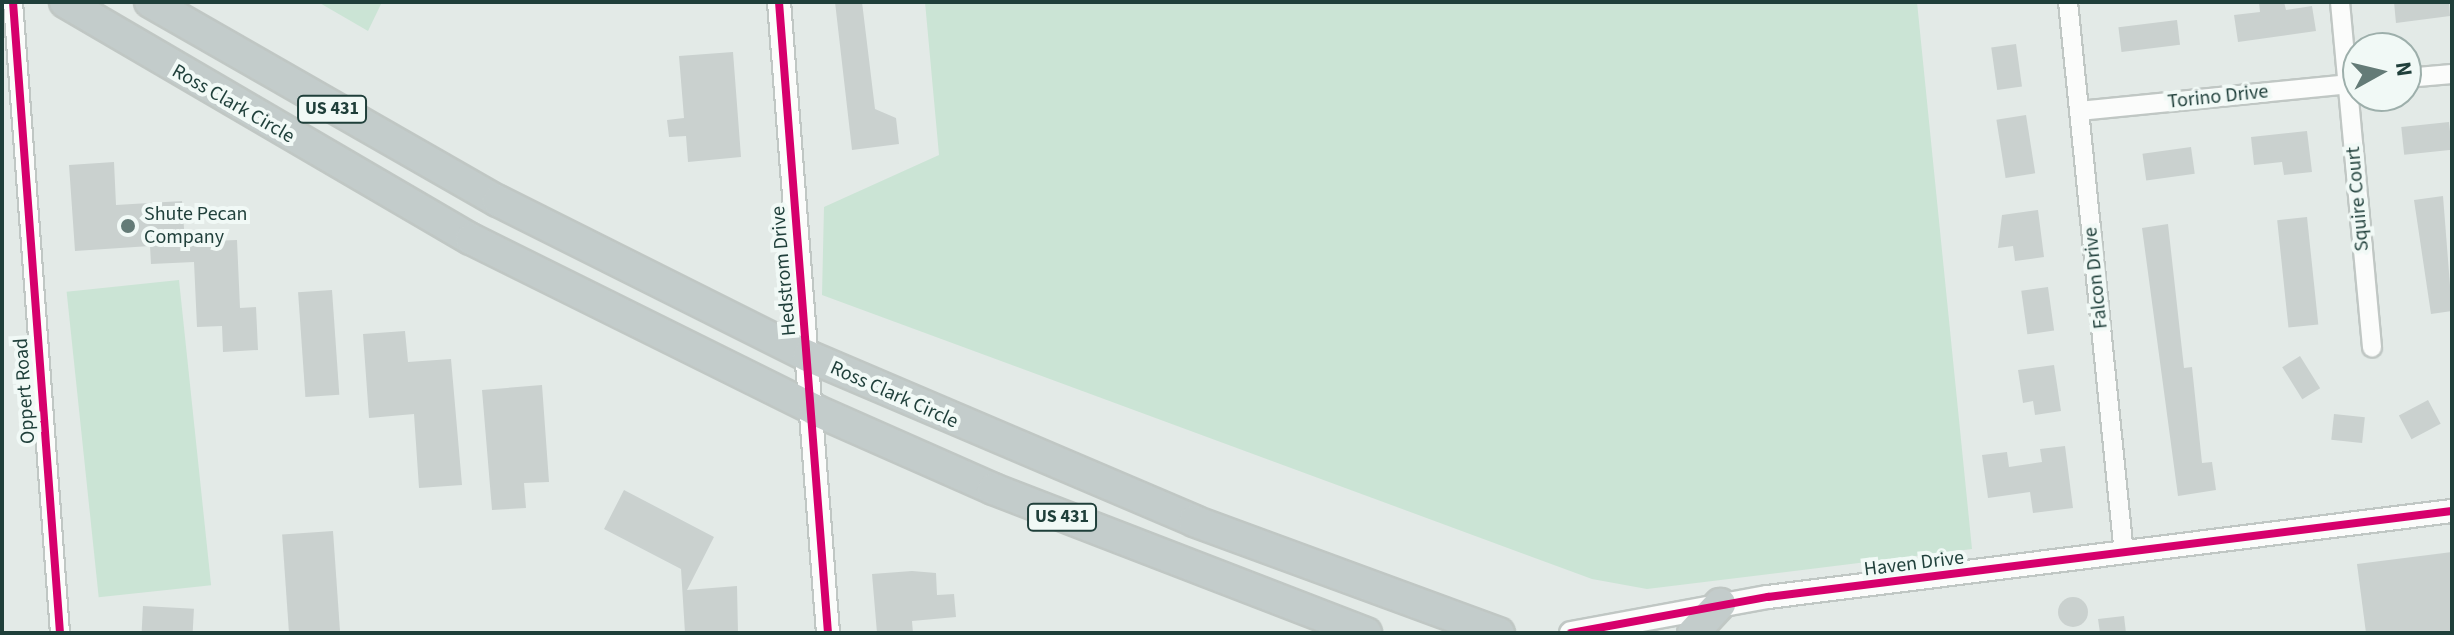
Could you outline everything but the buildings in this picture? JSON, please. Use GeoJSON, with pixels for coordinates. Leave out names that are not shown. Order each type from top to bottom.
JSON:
{"type":"FeatureCollection","features":[{"type":"Feature","properties":{"kind":"highway","name":"Ross Clark Circle"},"geometry":{"type":"LineString","coordinates":[[65,2],[471,239],[815,410],[993,489],[1366,633]]}},
{"type":"Feature","properties":{"kind":"highway","name":"Ross Clark Circle"},"geometry":{"type":"LineString","coordinates":[[150,2],[498,201],[808,356],[1194,521],[1499,633]]}},
{"type":"Feature","properties":{"kind":"highway"},"geometry":{"type":"LineString","coordinates":[[1693,633],[1720,604]]}},
{"type":"Feature","properties":{"kind":"street","name":"Oppert Road"},"geometry":{"type":"LineString","coordinates":[[13,2],[60,633]]}},
{"type":"Feature","properties":{"kind":"street","name":"Hedstrom Drive"},"geometry":{"type":"LineString","coordinates":[[779,2],[815,410],[828,633]]}},
{"type":"Feature","properties":{"kind":"street","name":"Falcon Drive"},"geometry":{"type":"LineString","coordinates":[[2068,2],[2124,554]]}},
{"type":"Feature","properties":{"kind":"street","name":"Squire Court"},"geometry":{"type":"LineString","coordinates":[[2340,2],[2345,32]]}},
{"type":"Feature","properties":{"kind":"street"},"geometry":{"type":"LineString","coordinates":[[2422,77],[2452,74]]}},
{"type":"Feature","properties":{"kind":"street","name":"Torino Drive"},"geometry":{"type":"LineString","coordinates":[[2079,111],[2342,84]]}},
{"type":"Feature","properties":{"kind":"street","name":"Squire Court"},"geometry":{"type":"LineString","coordinates":[[2355,112],[2372,348]]}},
{"type":"Feature","properties":{"kind":"street","name":"Haven Drive"},"geometry":{"type":"LineString","coordinates":[[1571,633],[1720,604],[2452,511]]}},
{"type":"Feature","properties":{"kind":"green space"},"geometry":{"type":"Polygon","coordinates":[[[318,2],[382,2],[368,31],[318,2]]]}},
{"type":"Feature","properties":{"kind":"green space"},"geometry":{"type":"Polygon","coordinates":[[[925,2],[1917,2],[1972,549],[1647,589],[1592,579],[822,295],[824,207],[939,155],[925,2]]]}},
{"type":"Feature","properties":{"kind":"green space"},"geometry":{"type":"Polygon","coordinates":[[[179,280],[211,585],[99,597],[67,292],[179,280]]]}},
{"type":"Feature","properties":{"kind":"cycle path"},"geometry":{"type":"LineString","coordinates":[[13,2],[60,633]]}},
{"type":"Feature","properties":{"kind":"cycle path"},"geometry":{"type":"LineString","coordinates":[[779,2],[828,633]]}},
{"type":"Feature","properties":{"kind":"cycle path"},"geometry":{"type":"LineString","coordinates":[[1571,633],[1768,597],[2452,511]]}},
{"type":"Feature","properties":{"kind":"place","name":"Shute Pecan Company"},"geometry":{"type":"Point","coordinates":[128,226]}}]}
